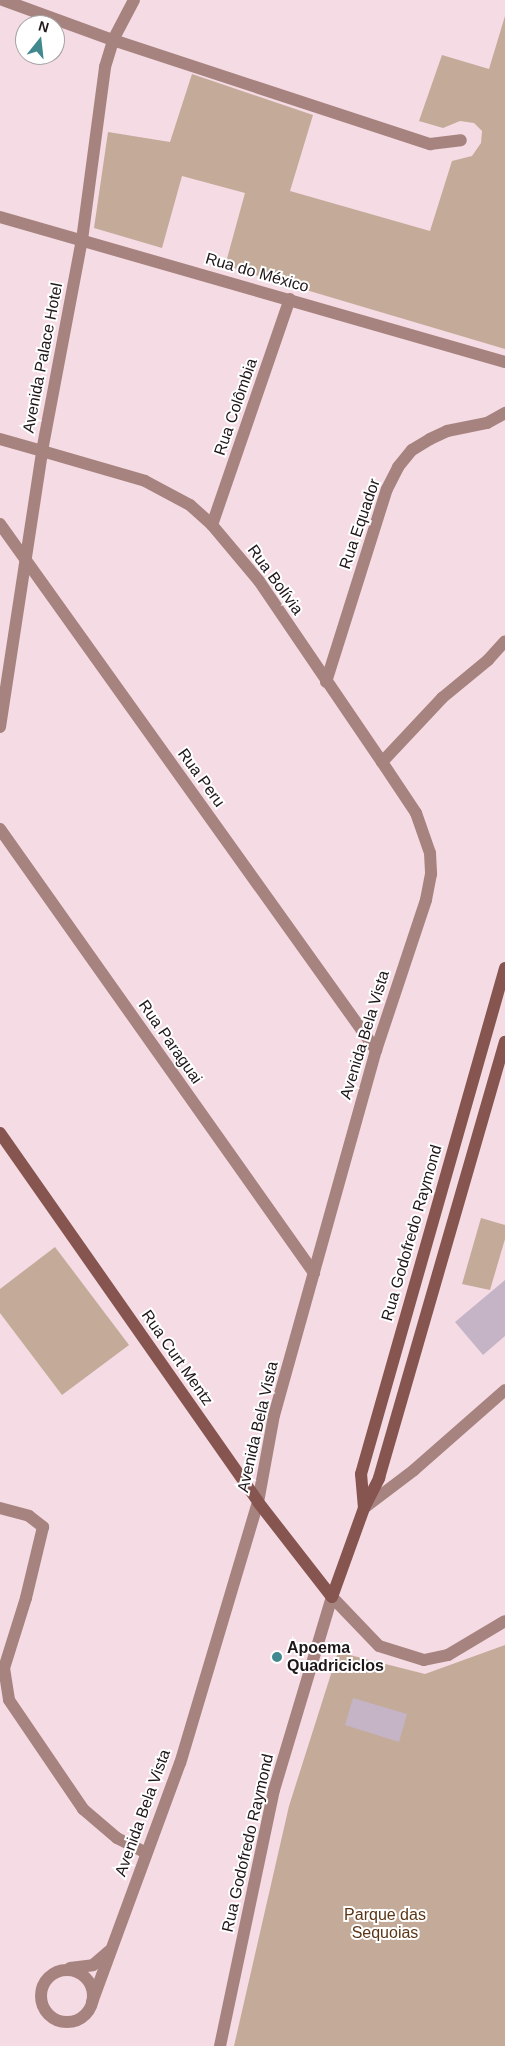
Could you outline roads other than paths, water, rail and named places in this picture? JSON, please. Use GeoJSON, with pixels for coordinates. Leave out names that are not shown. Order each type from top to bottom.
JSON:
{"type":"FeatureCollection","features":[{"type":"Feature","properties":{"kind":"main road","name":"Rua Godofredo Raymond"},"geometry":{"type":"LineString","coordinates":[[364,1508],[361,1474],[502,988],[505,968]]}},
{"type":"Feature","properties":{"kind":"main road","name":"Rua Godofredo Raymond"},"geometry":{"type":"LineString","coordinates":[[332,1597],[364,1508],[379,1478],[505,1042]]}},
{"type":"Feature","properties":{"kind":"main road","name":"Rua Curt Mentz"},"geometry":{"type":"LineString","coordinates":[[0,1133],[258,1502],[332,1597]]}},
{"type":"Feature","properties":{"kind":"street"},"geometry":{"type":"LineString","coordinates":[[3,0],[113,40],[430,144],[461,140]]}},
{"type":"Feature","properties":{"kind":"street","name":"Avenida Palace Hotel"},"geometry":{"type":"LineString","coordinates":[[0,727],[24,558],[42,451],[82,240],[105,67],[113,40],[134,0]]}},
{"type":"Feature","properties":{"kind":"street","name":"Rua do México"},"geometry":{"type":"LineString","coordinates":[[0,217],[505,362]]}},
{"type":"Feature","properties":{"kind":"street","name":"Rua Colômbia"},"geometry":{"type":"LineString","coordinates":[[212,525],[290,299]]}},
{"type":"Feature","properties":{"kind":"street","name":"Rua Equador"},"geometry":{"type":"LineString","coordinates":[[326,682],[387,489],[398,468],[412,450],[430,439],[447,431],[487,423],[505,413]]}},
{"type":"Feature","properties":{"kind":"street","name":"Rua Bolívia"},"geometry":{"type":"LineString","coordinates":[[0,439],[145,481],[190,505],[212,525],[259,581],[416,813],[430,853]]}},
{"type":"Feature","properties":{"kind":"street","name":"Rua Peru"},"geometry":{"type":"LineString","coordinates":[[0,524],[376,1050]]}},
{"type":"Feature","properties":{"kind":"street"},"geometry":{"type":"LineString","coordinates":[[382,762],[442,698],[488,660],[505,641]]}},
{"type":"Feature","properties":{"kind":"street","name":"Rua Paraguai"},"geometry":{"type":"LineString","coordinates":[[0,829],[314,1273]]}},
{"type":"Feature","properties":{"kind":"street","name":"Avenida Bela Vista"},"geometry":{"type":"LineString","coordinates":[[63,1969],[48,1977],[40,1991],[43,2008],[48,2015],[56,2020],[74,2021],[89,2010],[145,1852],[180,1763],[258,1502],[274,1415],[376,1050],[426,900],[431,874],[430,853]]}},
{"type":"Feature","properties":{"kind":"street"},"geometry":{"type":"LineString","coordinates":[[364,1508],[414,1470],[505,1390]]}},
{"type":"Feature","properties":{"kind":"street"},"geometry":{"type":"LineString","coordinates":[[0,1508],[29,1516],[44,1528],[29,1589],[4,1668],[9,1700],[83,1809],[117,1838],[145,1852]]}},
{"type":"Feature","properties":{"kind":"street"},"geometry":{"type":"LineString","coordinates":[[332,1597],[379,1646],[424,1660],[448,1655],[505,1621]]}},
{"type":"Feature","properties":{"kind":"street","name":"Rua Godofredo Raymond"},"geometry":{"type":"LineString","coordinates":[[220,2046],[274,1790],[332,1597]]}},
{"type":"Feature","properties":{"kind":"street"},"geometry":{"type":"LineString","coordinates":[[63,1969],[92,1965],[111,1949]]}},
{"type":"Feature","properties":{"kind":"street"},"geometry":{"type":"LineString","coordinates":[[63,1969],[79,1972],[86,1977],[93,1992],[92,2002]]}},
{"type":"Feature","properties":{"kind":"place","name":"Apoema Quadriciclos"},"geometry":{"type":"Point","coordinates":[277,1657]}},
{"type":"Feature","properties":{"kind":"park label","name":"Parque das Sequoias"},"geometry":{"type":"Point","coordinates":[385,1924]}}]}
